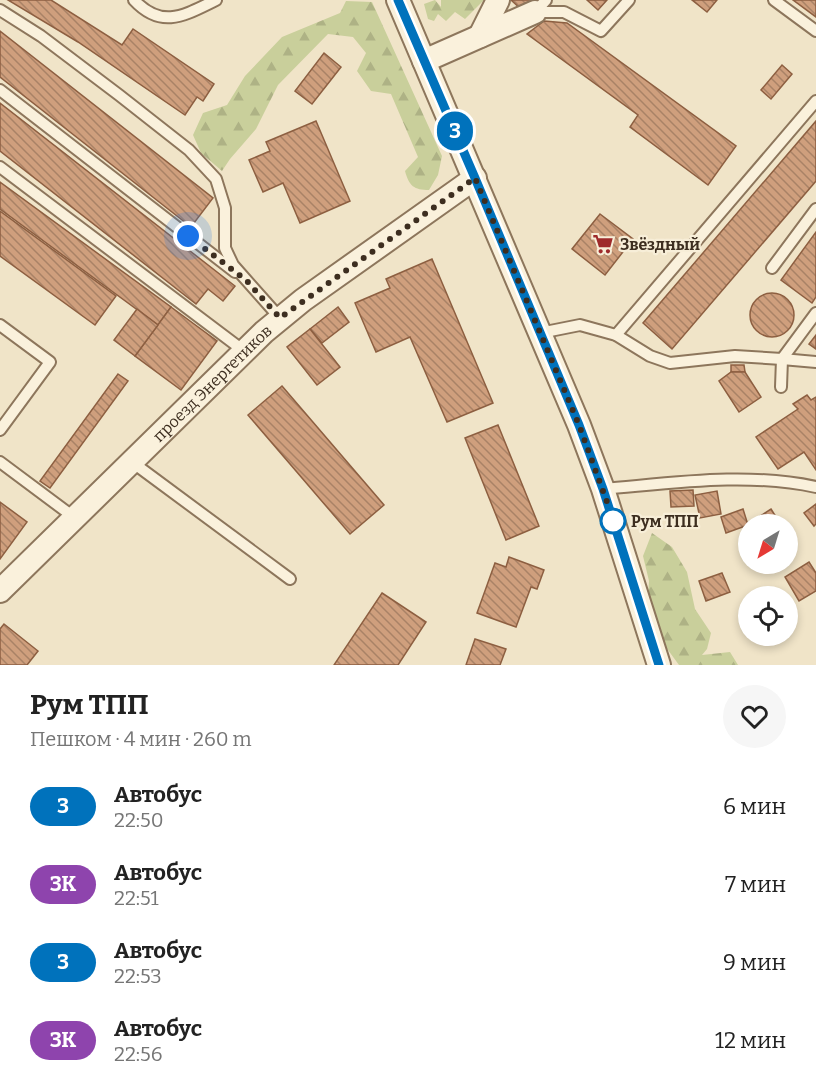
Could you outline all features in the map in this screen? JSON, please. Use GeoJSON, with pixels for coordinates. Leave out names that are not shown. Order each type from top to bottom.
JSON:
{"type":"FeatureCollection","features":[{"type":"Feature","properties":{"kind":"street"},"geometry":{"type":"LineString","coordinates":[[398,0],[579,425],[603,489],[659,665]]}},
{"type":"Feature","properties":{"kind":"street"},"geometry":{"type":"LineString","coordinates":[[480,36],[498,0]]}},
{"type":"Feature","properties":{"kind":"street"},"geometry":{"type":"LineString","coordinates":[[424,61],[540,6]]}},
{"type":"Feature","properties":{"kind":"street","name":"проезд Энергетиков"},"geometry":{"type":"LineString","coordinates":[[0,591],[280,318],[475,178]]}},
{"type":"Feature","properties":{"kind":"lane"},"geometry":{"type":"LineString","coordinates":[[134,0],[142,8],[159,17],[180,17],[216,0]]}},
{"type":"Feature","properties":{"kind":"lane"},"geometry":{"type":"LineString","coordinates":[[540,6],[564,12],[601,31],[629,0]]}},
{"type":"Feature","properties":{"kind":"lane"},"geometry":{"type":"LineString","coordinates":[[774,0],[816,31]]}},
{"type":"Feature","properties":{"kind":"lane"},"geometry":{"type":"LineString","coordinates":[[0,10],[41,36],[119,94],[189,150],[216,179],[225,208],[225,248],[233,266],[280,318]]}},
{"type":"Feature","properties":{"kind":"lane"},"geometry":{"type":"LineString","coordinates":[[0,90],[245,280]]}},
{"type":"Feature","properties":{"kind":"lane"},"geometry":{"type":"LineString","coordinates":[[616,335],[816,101]]}},
{"type":"Feature","properties":{"kind":"lane"},"geometry":{"type":"LineString","coordinates":[[0,167],[244,351]]}},
{"type":"Feature","properties":{"kind":"lane"},"geometry":{"type":"LineString","coordinates":[[772,268],[816,209]]}},
{"type":"Feature","properties":{"kind":"lane"},"geometry":{"type":"LineString","coordinates":[[781,387],[782,359],[816,313]]}},
{"type":"Feature","properties":{"kind":"lane"},"geometry":{"type":"LineString","coordinates":[[0,325],[50,362],[0,430]]}},
{"type":"Feature","properties":{"kind":"lane"},"geometry":{"type":"LineString","coordinates":[[540,333],[580,325],[616,335],[650,356],[670,363],[735,356],[816,362]]}},
{"type":"Feature","properties":{"kind":"lane"},"geometry":{"type":"LineString","coordinates":[[0,462],[75,518]]}},
{"type":"Feature","properties":{"kind":"lane"},"geometry":{"type":"LineString","coordinates":[[132,462],[290,579]]}},
{"type":"Feature","properties":{"kind":"lane"},"geometry":{"type":"LineString","coordinates":[[603,489],[735,478],[816,487]]}},
{"type":"Feature","properties":{"kind":"green space"},"geometry":{"type":"Polygon","coordinates":[[[435,0],[441,7],[441,0],[484,0],[465,19],[455,12],[446,21],[438,14],[434,21],[428,19],[424,4],[435,0]]]}},
{"type":"Feature","properties":{"kind":"green space"},"geometry":{"type":"Polygon","coordinates":[[[346,1],[372,2],[442,156],[438,175],[429,190],[419,189],[410,184],[405,171],[418,157],[391,94],[371,91],[357,71],[366,53],[353,37],[328,34],[278,85],[256,129],[222,171],[201,153],[193,135],[203,113],[227,105],[245,76],[282,37],[340,13],[346,1]]]}},
{"type":"Feature","properties":{"kind":"green space"},"geometry":{"type":"Polygon","coordinates":[[[652,533],[672,547],[687,572],[695,609],[711,633],[707,649],[702,655],[730,652],[738,665],[679,665],[657,635],[647,610],[649,581],[643,556],[652,533]]]}},
{"type":"Feature","properties":{"kind":"building"},"geometry":{"type":"Polygon","coordinates":[[[8,0],[51,0],[122,45],[133,29],[214,84],[203,101],[197,97],[185,115],[78,42],[8,0]]]}},
{"type":"Feature","properties":{"kind":"building"},"geometry":{"type":"Polygon","coordinates":[[[511,0],[533,0],[523,11],[511,0]]]}},
{"type":"Feature","properties":{"kind":"building"},"geometry":{"type":"Polygon","coordinates":[[[587,0],[607,0],[598,10],[587,0]]]}},
{"type":"Feature","properties":{"kind":"building"},"geometry":{"type":"Polygon","coordinates":[[[692,0],[717,0],[707,12],[692,0]]]}},
{"type":"Feature","properties":{"kind":"building"},"geometry":{"type":"Polygon","coordinates":[[[793,0],[816,0],[816,17],[793,0]]]}},
{"type":"Feature","properties":{"kind":"building"},"geometry":{"type":"Polygon","coordinates":[[[544,21],[567,23],[736,146],[708,185],[630,127],[638,115],[527,34],[544,21]]]}},
{"type":"Feature","properties":{"kind":"building"},"geometry":{"type":"Polygon","coordinates":[[[0,31],[213,198],[191,227],[0,77],[0,31]]]}},
{"type":"Feature","properties":{"kind":"building"},"geometry":{"type":"Polygon","coordinates":[[[324,53],[341,67],[312,104],[295,91],[324,53]]]}},
{"type":"Feature","properties":{"kind":"building"},"geometry":{"type":"Polygon","coordinates":[[[782,65],[792,74],[771,99],[761,90],[782,65]]]}},
{"type":"Feature","properties":{"kind":"building"},"geometry":{"type":"Polygon","coordinates":[[[0,103],[235,286],[223,301],[208,289],[196,304],[0,151],[0,103]]]}},
{"type":"Feature","properties":{"kind":"building"},"geometry":{"type":"Polygon","coordinates":[[[316,121],[350,201],[300,223],[283,183],[263,192],[249,160],[270,151],[266,142],[316,121]]]}},
{"type":"Feature","properties":{"kind":"building"},"geometry":{"type":"Polygon","coordinates":[[[816,121],[816,181],[672,349],[643,323],[816,121]]]}},
{"type":"Feature","properties":{"kind":"building"},"geometry":{"type":"Polygon","coordinates":[[[0,182],[171,307],[158,325],[0,209],[0,182]]]}},
{"type":"Feature","properties":{"kind":"building"},"geometry":{"type":"Polygon","coordinates":[[[0,211],[116,296],[95,325],[0,256],[0,211]]]}},
{"type":"Feature","properties":{"kind":"building"},"geometry":{"type":"Polygon","coordinates":[[[600,214],[633,239],[605,275],[572,249],[600,214]]]}},
{"type":"Feature","properties":{"kind":"building"},"geometry":{"type":"Polygon","coordinates":[[[816,232],[816,297],[812,303],[781,280],[816,232]]]}},
{"type":"Feature","properties":{"kind":"building"},"geometry":{"type":"Polygon","coordinates":[[[432,259],[493,403],[447,422],[410,337],[376,352],[355,303],[390,288],[386,279],[432,259]]]}},
{"type":"Feature","properties":{"kind":"building"},"geometry":{"type":"Polygon","coordinates":[[[772,293],[781,294],[788,299],[793,306],[793,324],[788,331],[781,336],[772,337],[763,336],[756,331],[751,324],[750,315],[751,306],[756,299],[763,294],[772,293]]]}},
{"type":"Feature","properties":{"kind":"building"},"geometry":{"type":"Polygon","coordinates":[[[171,307],[217,341],[181,390],[135,356],[171,307]]]}},
{"type":"Feature","properties":{"kind":"building"},"geometry":{"type":"Polygon","coordinates":[[[338,307],[349,322],[322,343],[310,329],[338,307]]]}},
{"type":"Feature","properties":{"kind":"building"},"geometry":{"type":"Polygon","coordinates":[[[137,309],[158,325],[135,356],[114,340],[137,309]]]}},
{"type":"Feature","properties":{"kind":"building"},"geometry":{"type":"Polygon","coordinates":[[[310,329],[340,367],[317,385],[287,347],[310,329]]]}},
{"type":"Feature","properties":{"kind":"building"},"geometry":{"type":"Polygon","coordinates":[[[816,335],[816,349],[809,344],[816,335]]]}},
{"type":"Feature","properties":{"kind":"building"},"geometry":{"type":"Polygon","coordinates":[[[731,365],[744,365],[745,372],[731,372],[731,365]]]}},
{"type":"Feature","properties":{"kind":"building"},"geometry":{"type":"Polygon","coordinates":[[[731,372],[745,372],[761,397],[739,412],[719,381],[731,372]]]}},
{"type":"Feature","properties":{"kind":"building"},"geometry":{"type":"Polygon","coordinates":[[[118,374],[128,381],[50,488],[40,481],[118,374]]]}},
{"type":"Feature","properties":{"kind":"building"},"geometry":{"type":"Polygon","coordinates":[[[282,386],[384,505],[350,534],[248,415],[282,386]]]}},
{"type":"Feature","properties":{"kind":"building"},"geometry":{"type":"Polygon","coordinates":[[[807,395],[811,400],[816,397],[816,470],[804,452],[778,469],[756,437],[798,409],[793,404],[807,395]]]}},
{"type":"Feature","properties":{"kind":"building"},"geometry":{"type":"Polygon","coordinates":[[[498,425],[539,526],[506,540],[465,438],[498,425]]]}},
{"type":"Feature","properties":{"kind":"building"},"geometry":{"type":"Polygon","coordinates":[[[693,490],[694,506],[671,507],[670,491],[693,490]]]}},
{"type":"Feature","properties":{"kind":"building"},"geometry":{"type":"Polygon","coordinates":[[[717,491],[721,514],[700,518],[695,495],[717,491]]]}},
{"type":"Feature","properties":{"kind":"building"},"geometry":{"type":"Polygon","coordinates":[[[0,502],[27,522],[0,559],[0,502]]]}},
{"type":"Feature","properties":{"kind":"building"},"geometry":{"type":"Polygon","coordinates":[[[816,504],[816,524],[814,526],[804,513],[816,504]]]}},
{"type":"Feature","properties":{"kind":"building"},"geometry":{"type":"Polygon","coordinates":[[[743,509],[745,514],[738,514],[738,529],[726,533],[721,517],[743,509]]]}},
{"type":"Feature","properties":{"kind":"building"},"geometry":{"type":"Polygon","coordinates":[[[771,509],[774,514],[763,514],[771,509]]]}},
{"type":"Feature","properties":{"kind":"building"},"geometry":{"type":"Polygon","coordinates":[[[509,557],[544,570],[537,589],[531,587],[516,627],[477,613],[495,563],[506,567],[509,557]]]}},
{"type":"Feature","properties":{"kind":"building"},"geometry":{"type":"Polygon","coordinates":[[[809,562],[816,573],[816,591],[799,601],[798,586],[790,586],[785,577],[790,574],[798,574],[798,569],[809,562]]]}},
{"type":"Feature","properties":{"kind":"building"},"geometry":{"type":"Polygon","coordinates":[[[722,573],[730,592],[706,601],[699,581],[722,573]]]}},
{"type":"Feature","properties":{"kind":"building"},"geometry":{"type":"Polygon","coordinates":[[[382,593],[426,622],[398,665],[334,665],[382,593]]]}},
{"type":"Feature","properties":{"kind":"building"},"geometry":{"type":"Polygon","coordinates":[[[4,624],[38,651],[27,665],[0,665],[0,629],[4,624]]]}},
{"type":"Feature","properties":{"kind":"building"},"geometry":{"type":"Polygon","coordinates":[[[475,639],[506,649],[500,665],[466,665],[475,639]]]}},
{"type":"Feature","properties":{"kind":"bus line","name":"3"},"geometry":{"type":"LineString","coordinates":[[398,0],[579,425],[603,489],[659,665]]}},
{"type":"Feature","properties":{"kind":"place","name":"Звёздный"},"geometry":{"type":"Point","coordinates":[603,244]}},
{"type":"Feature","properties":{"kind":"place","name":"Рум ТПП"},"geometry":{"type":"Point","coordinates":[613,521]}},
{"type":"Feature","properties":{"kind":"route"},"geometry":{"type":"LineString","coordinates":[[188,236],[246,280],[280,318],[475,178],[579,425],[615,524],[613,521]]}}]}
